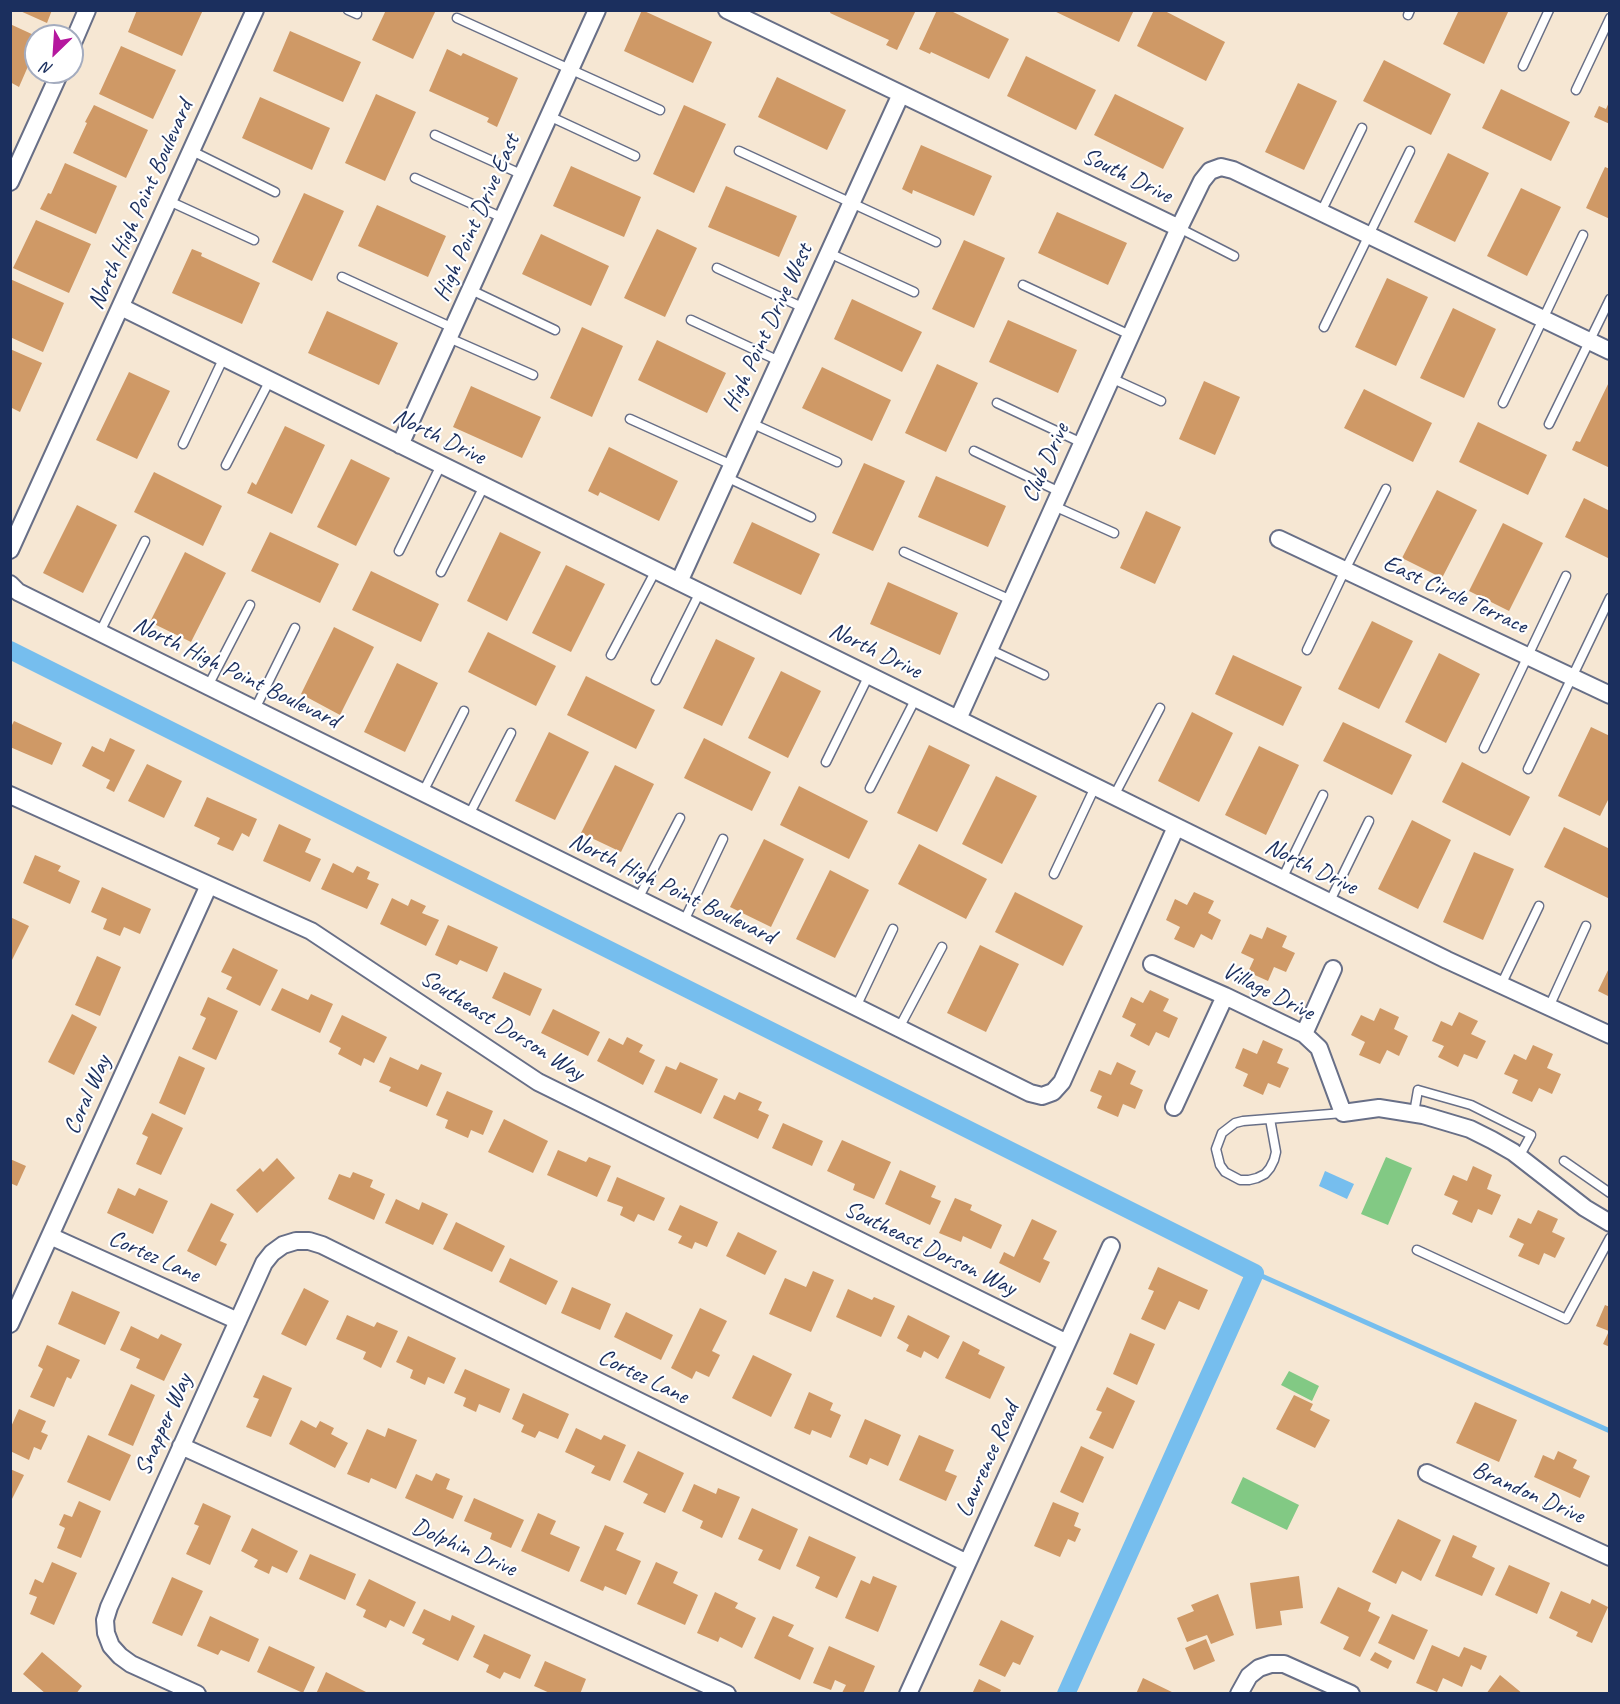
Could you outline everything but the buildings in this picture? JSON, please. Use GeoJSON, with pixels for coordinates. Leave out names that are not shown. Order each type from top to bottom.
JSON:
{"type":"FeatureCollection","features":[{"type":"Feature","properties":{"kind":"street"},"geometry":{"type":"LineString","coordinates":[[81,24],[87,10]]}},
{"type":"Feature","properties":{"kind":"street","name":"North High Point Boulevard"},"geometry":{"type":"LineString","coordinates":[[10,550],[255,10]]}},
{"type":"Feature","properties":{"kind":"street","name":"High Point Drive East"},"geometry":{"type":"LineString","coordinates":[[400,445],[597,10]]}},
{"type":"Feature","properties":{"kind":"street","name":"South Drive"},"geometry":{"type":"LineString","coordinates":[[726,10],[1179,228],[1202,181],[1210,171],[1221,167],[1233,170],[1610,351]]}},
{"type":"Feature","properties":{"kind":"street"},"geometry":{"type":"LineString","coordinates":[[10,182],[55,84]]}},
{"type":"Feature","properties":{"kind":"street","name":"High Point Drive West"},"geometry":{"type":"LineString","coordinates":[[679,582],[901,94]]}},
{"type":"Feature","properties":{"kind":"street","name":"Club Drive"},"geometry":{"type":"LineString","coordinates":[[958,718],[1179,228]]}},
{"type":"Feature","properties":{"kind":"street","name":"North Drive"},"geometry":{"type":"LineString","coordinates":[[121,307],[1329,903],[1610,1035]]}},
{"type":"Feature","properties":{"kind":"street","name":"East Circle Terrace"},"geometry":{"type":"LineString","coordinates":[[1279,539],[1610,695]]}},
{"type":"Feature","properties":{"kind":"street","name":"North High Point Boulevard"},"geometry":{"type":"LineString","coordinates":[[10,584],[18,592],[1030,1093],[1042,1095],[1053,1092],[1062,1082],[1176,827]]}},
{"type":"Feature","properties":{"kind":"street","name":"Southeast Dorson Way"},"geometry":{"type":"LineString","coordinates":[[12,801],[209,885],[322,938],[538,1082],[1067,1343]]}},
{"type":"Feature","properties":{"kind":"street","name":"Coral Way"},"geometry":{"type":"LineString","coordinates":[[10,1324],[209,885]]}},
{"type":"Feature","properties":{"kind":"street","name":"Village Drive"},"geometry":{"type":"LineString","coordinates":[[1152,964],[1226,996],[1304,1034],[1319,1048],[1342,1113]]}},
{"type":"Feature","properties":{"kind":"street"},"geometry":{"type":"LineString","coordinates":[[1304,1034],[1334,969]]}},
{"type":"Feature","properties":{"kind":"street"},"geometry":{"type":"LineString","coordinates":[[1174,1107],[1226,996]]}},
{"type":"Feature","properties":{"kind":"street"},"geometry":{"type":"LineString","coordinates":[[1342,1113],[1379,1108],[1414,1113],[1447,1121],[1470,1130],[1492,1140],[1519,1157],[1585,1208],[1610,1223]]}},
{"type":"Feature","properties":{"kind":"street","name":"Cortez Lane"},"geometry":{"type":"LineString","coordinates":[[50,1236],[238,1321]]}},
{"type":"Feature","properties":{"kind":"street","name":"Cortez Lane"},"geometry":{"type":"LineString","coordinates":[[296,1241],[309,1241],[322,1245],[967,1563]]}},
{"type":"Feature","properties":{"kind":"street","name":"Snapper Way"},"geometry":{"type":"LineString","coordinates":[[197,1694],[131,1664],[120,1656],[111,1646],[106,1633],[105,1620],[264,1263],[283,1245],[296,1241]]}},
{"type":"Feature","properties":{"kind":"street","name":"Lawrence Road"},"geometry":{"type":"LineString","coordinates":[[908,1694],[1111,1246]]}},
{"type":"Feature","properties":{"kind":"street","name":"Dolphin Drive"},"geometry":{"type":"LineString","coordinates":[[181,1446],[727,1694]]}},
{"type":"Feature","properties":{"kind":"street","name":"Brandon Drive"},"geometry":{"type":"LineString","coordinates":[[1427,1473],[1610,1557]]}},
{"type":"Feature","properties":{"kind":"street"},"geometry":{"type":"LineString","coordinates":[[1239,1694],[1249,1676],[1259,1668],[1271,1664],[1284,1664],[1351,1694]]}},
{"type":"Feature","properties":{"kind":"lane"},"geometry":{"type":"LineString","coordinates":[[1523,66],[1550,10]]}},
{"type":"Feature","properties":{"kind":"lane"},"geometry":{"type":"LineString","coordinates":[[457,18],[660,110]]}},
{"type":"Feature","properties":{"kind":"lane"},"geometry":{"type":"LineString","coordinates":[[1576,90],[1610,18]]}},
{"type":"Feature","properties":{"kind":"lane"},"geometry":{"type":"LineString","coordinates":[[549,116],[635,156]]}},
{"type":"Feature","properties":{"kind":"lane"},"geometry":{"type":"LineString","coordinates":[[1321,212],[1362,128]]}},
{"type":"Feature","properties":{"kind":"lane"},"geometry":{"type":"LineString","coordinates":[[435,135],[523,175]]}},
{"type":"Feature","properties":{"kind":"lane"},"geometry":{"type":"LineString","coordinates":[[1324,327],[1410,150]]}},
{"type":"Feature","properties":{"kind":"lane"},"geometry":{"type":"LineString","coordinates":[[192,151],[275,192]]}},
{"type":"Feature","properties":{"kind":"lane"},"geometry":{"type":"LineString","coordinates":[[739,151],[936,242]]}},
{"type":"Feature","properties":{"kind":"lane"},"geometry":{"type":"LineString","coordinates":[[415,178],[503,218]]}},
{"type":"Feature","properties":{"kind":"lane"},"geometry":{"type":"LineString","coordinates":[[169,201],[254,240]]}},
{"type":"Feature","properties":{"kind":"lane"},"geometry":{"type":"LineString","coordinates":[[1179,228],[1234,256]]}},
{"type":"Feature","properties":{"kind":"lane"},"geometry":{"type":"LineString","coordinates":[[1503,403],[1582,235]]}},
{"type":"Feature","properties":{"kind":"lane"},"geometry":{"type":"LineString","coordinates":[[829,253],[914,292]]}},
{"type":"Feature","properties":{"kind":"lane"},"geometry":{"type":"LineString","coordinates":[[717,268],[804,308]]}},
{"type":"Feature","properties":{"kind":"lane"},"geometry":{"type":"LineString","coordinates":[[342,277],[533,375]]}},
{"type":"Feature","properties":{"kind":"lane"},"geometry":{"type":"LineString","coordinates":[[1023,285],[1130,335]]}},
{"type":"Feature","properties":{"kind":"lane"},"geometry":{"type":"LineString","coordinates":[[471,290],[555,330]]}},
{"type":"Feature","properties":{"kind":"lane"},"geometry":{"type":"LineString","coordinates":[[1550,424],[1610,299]]}},
{"type":"Feature","properties":{"kind":"lane"},"geometry":{"type":"LineString","coordinates":[[691,320],[779,361]]}},
{"type":"Feature","properties":{"kind":"lane"},"geometry":{"type":"LineString","coordinates":[[183,444],[224,357]]}},
{"type":"Feature","properties":{"kind":"lane"},"geometry":{"type":"LineString","coordinates":[[1111,378],[1161,401]]}},
{"type":"Feature","properties":{"kind":"lane"},"geometry":{"type":"LineString","coordinates":[[226,465],[270,380]]}},
{"type":"Feature","properties":{"kind":"lane"},"geometry":{"type":"LineString","coordinates":[[996,403],[1082,443]]}},
{"type":"Feature","properties":{"kind":"lane"},"geometry":{"type":"LineString","coordinates":[[630,419],[811,517]]}},
{"type":"Feature","properties":{"kind":"lane"},"geometry":{"type":"LineString","coordinates":[[751,423],[837,462]]}},
{"type":"Feature","properties":{"kind":"lane"},"geometry":{"type":"LineString","coordinates":[[974,451],[1114,533]]}},
{"type":"Feature","properties":{"kind":"lane"},"geometry":{"type":"LineString","coordinates":[[399,551],[441,465]]}},
{"type":"Feature","properties":{"kind":"lane"},"geometry":{"type":"LineString","coordinates":[[441,572],[484,486]]}},
{"type":"Feature","properties":{"kind":"lane"},"geometry":{"type":"LineString","coordinates":[[1307,651],[1386,489]]}},
{"type":"Feature","properties":{"kind":"lane"},"geometry":{"type":"LineString","coordinates":[[100,632],[145,541]]}},
{"type":"Feature","properties":{"kind":"lane"},"geometry":{"type":"LineString","coordinates":[[904,552],[1011,600]]}},
{"type":"Feature","properties":{"kind":"lane"},"geometry":{"type":"LineString","coordinates":[[611,656],[656,570]]}},
{"type":"Feature","properties":{"kind":"lane"},"geometry":{"type":"LineString","coordinates":[[1484,748],[1566,576]]}},
{"type":"Feature","properties":{"kind":"lane"},"geometry":{"type":"LineString","coordinates":[[656,680],[700,592]]}},
{"type":"Feature","properties":{"kind":"lane"},"geometry":{"type":"LineString","coordinates":[[1528,769],[1610,598]]}},
{"type":"Feature","properties":{"kind":"lane"},"geometry":{"type":"LineString","coordinates":[[208,686],[250,605]]}},
{"type":"Feature","properties":{"kind":"lane"},"geometry":{"type":"LineString","coordinates":[[255,709],[294,628]]}},
{"type":"Feature","properties":{"kind":"lane"},"geometry":{"type":"LineString","coordinates":[[989,649],[1044,675]]}},
{"type":"Feature","properties":{"kind":"lane"},"geometry":{"type":"LineString","coordinates":[[826,762],[869,675]]}},
{"type":"Feature","properties":{"kind":"lane"},"geometry":{"type":"LineString","coordinates":[[870,788],[916,698]]}},
{"type":"Feature","properties":{"kind":"lane"},"geometry":{"type":"LineString","coordinates":[[1114,796],[1160,708]]}},
{"type":"Feature","properties":{"kind":"lane"},"geometry":{"type":"LineString","coordinates":[[423,792],[464,711]]}},
{"type":"Feature","properties":{"kind":"lane"},"geometry":{"type":"LineString","coordinates":[[469,815],[511,733]]}},
{"type":"Feature","properties":{"kind":"lane"},"geometry":{"type":"LineString","coordinates":[[1054,874],[1095,787]]}},
{"type":"Feature","properties":{"kind":"lane"},"geometry":{"type":"LineString","coordinates":[[1282,879],[1323,795]]}},
{"type":"Feature","properties":{"kind":"lane"},"geometry":{"type":"LineString","coordinates":[[638,899],[680,818]]}},
{"type":"Feature","properties":{"kind":"lane"},"geometry":{"type":"LineString","coordinates":[[1329,903],[1369,821]]}},
{"type":"Feature","properties":{"kind":"lane"},"geometry":{"type":"LineString","coordinates":[[684,921],[723,839]]}},
{"type":"Feature","properties":{"kind":"lane"},"geometry":{"type":"LineString","coordinates":[[1501,985],[1539,906]]}},
{"type":"Feature","properties":{"kind":"lane"},"geometry":{"type":"LineString","coordinates":[[1549,1007],[1586,926]]}},
{"type":"Feature","properties":{"kind":"lane"},"geometry":{"type":"LineString","coordinates":[[856,1007],[892,929]]}},
{"type":"Feature","properties":{"kind":"lane"},"geometry":{"type":"LineString","coordinates":[[899,1028],[942,947]]}},
{"type":"Feature","properties":{"kind":"lane"},"geometry":{"type":"LineString","coordinates":[[1414,1113],[1418,1090],[1471,1105],[1531,1135],[1519,1157]]}},
{"type":"Feature","properties":{"kind":"lane"},"geometry":{"type":"LineString","coordinates":[[1270,1119],[1276,1152],[1270,1168],[1257,1178],[1249,1180],[1240,1180],[1225,1172],[1220,1165],[1216,1149],[1222,1133],[1235,1123],[1270,1119],[1342,1113]]}},
{"type":"Feature","properties":{"kind":"lane"},"geometry":{"type":"LineString","coordinates":[[1564,1161],[1610,1193]]}},
{"type":"Feature","properties":{"kind":"lane"},"geometry":{"type":"LineString","coordinates":[[1417,1250],[1566,1319],[1606,1254],[1610,1238]]}},
{"type":"Feature","properties":{"kind":"green space"},"geometry":{"type":"Polygon","coordinates":[[[1386,1157],[1412,1168],[1388,1225],[1361,1214],[1386,1157]]]}},
{"type":"Feature","properties":{"kind":"green space"},"geometry":{"type":"Polygon","coordinates":[[[1289,1371],[1319,1386],[1312,1401],[1281,1385],[1289,1371]]]}},
{"type":"Feature","properties":{"kind":"green space"},"geometry":{"type":"Polygon","coordinates":[[[1243,1477],[1299,1505],[1287,1530],[1231,1503],[1243,1477]]]}},
{"type":"Feature","properties":{"kind":"water"},"geometry":{"type":"Polygon","coordinates":[[[1325,1171],[1354,1184],[1347,1199],[1319,1186],[1325,1171]]]}},
{"type":"Feature","properties":{"kind":"waterway"},"geometry":{"type":"LineString","coordinates":[[10,650],[1255,1273],[1066,1694]]}},
{"type":"Feature","properties":{"kind":"waterway"},"geometry":{"type":"LineString","coordinates":[[1255,1273],[1610,1431]]}}]}
